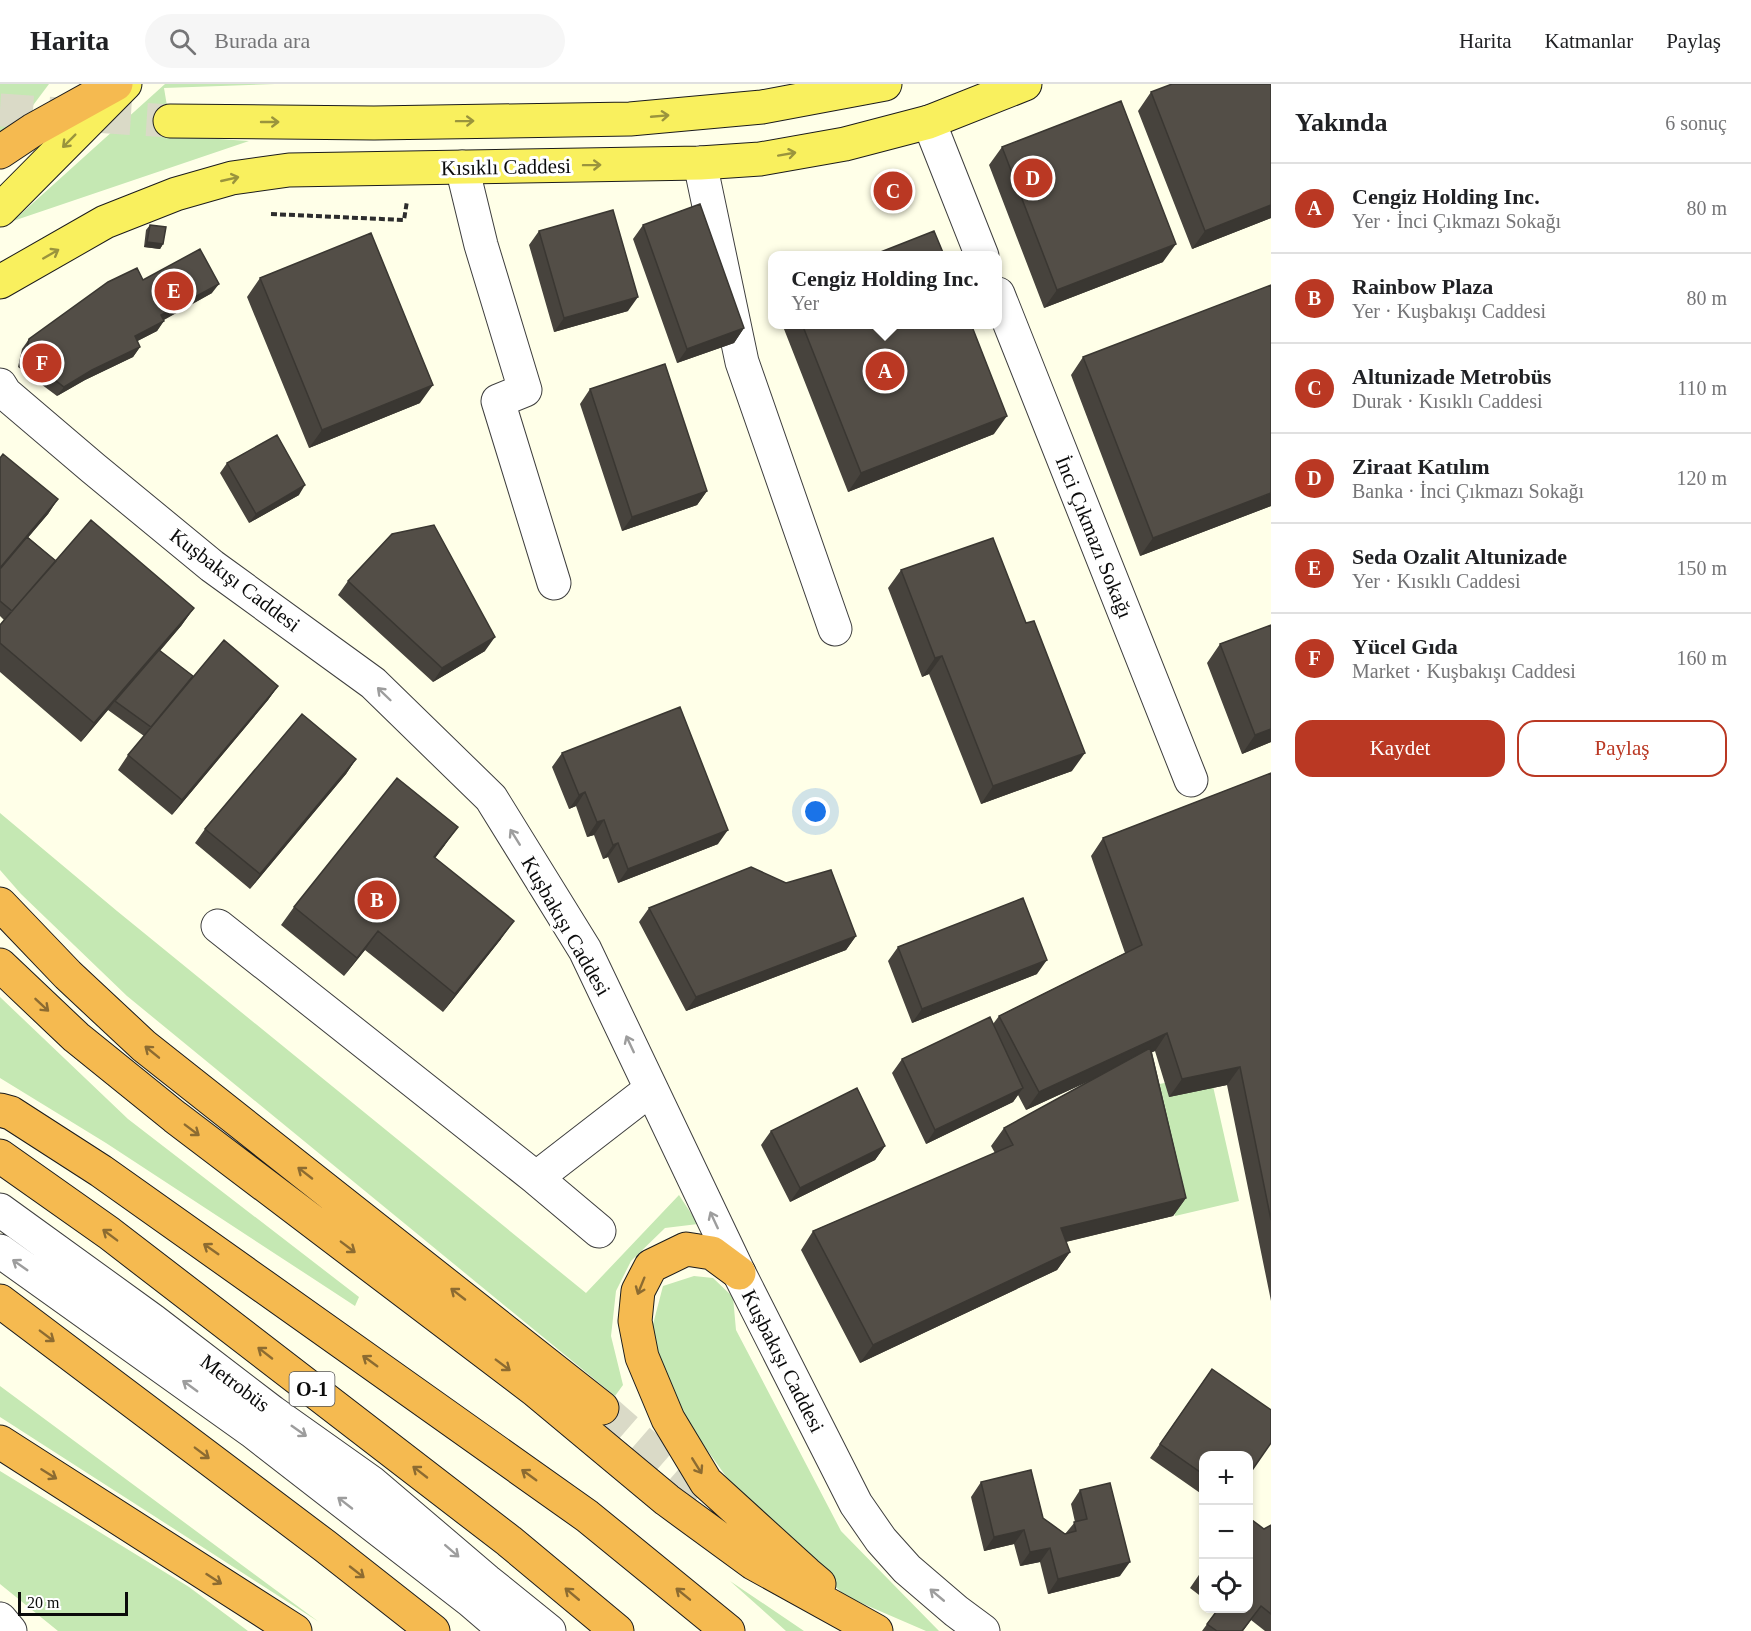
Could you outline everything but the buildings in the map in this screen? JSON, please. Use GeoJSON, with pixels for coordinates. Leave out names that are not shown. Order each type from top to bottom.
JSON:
{"type":"FeatureCollection","features":[{"type":"Feature","properties":{"kind":"highway"},"geometry":{"type":"LineString","coordinates":[[0,152],[33,130],[116,84]]}},
{"type":"Feature","properties":{"kind":"highway"},"geometry":{"type":"LineString","coordinates":[[0,904],[68,975],[144,1046],[602,1408]]}},
{"type":"Feature","properties":{"kind":"highway"},"geometry":{"type":"LineString","coordinates":[[0,965],[76,1037],[157,1102],[536,1390],[667,1500],[753,1563],[878,1631]]}},
{"type":"Feature","properties":{"kind":"highway"},"geometry":{"type":"LineString","coordinates":[[0,1110],[11,1113],[101,1172],[578,1509],[728,1631]]}},
{"type":"Feature","properties":{"kind":"highway","name":"O-1"},"geometry":{"type":"LineString","coordinates":[[0,1156],[109,1233],[509,1541],[617,1631]]}},
{"type":"Feature","properties":{"kind":"highway"},"geometry":{"type":"LineString","coordinates":[[739,1273],[712,1253],[686,1249],[651,1266],[638,1291],[635,1321],[642,1357],[668,1419],[706,1482],[806,1573],[878,1631]]}},
{"type":"Feature","properties":{"kind":"highway"},"geometry":{"type":"LineString","coordinates":[[0,1300],[325,1546],[433,1631]]}},
{"type":"Feature","properties":{"kind":"highway"},"geometry":{"type":"LineString","coordinates":[[0,1442],[295,1631]]}},
{"type":"Feature","properties":{"kind":"main road"},"geometry":{"type":"LineString","coordinates":[[0,210],[125,84]]}},
{"type":"Feature","properties":{"kind":"main road"},"geometry":{"type":"LineString","coordinates":[[170,121],[375,123],[630,119],[762,107],[885,84]]}},
{"type":"Feature","properties":{"kind":"main road","name":"Kısıklı Caddesi"},"geometry":{"type":"LineString","coordinates":[[0,282],[105,222],[176,194],[232,178],[289,170],[700,163],[760,159],[834,146],[929,122],[1025,84]]}},
{"type":"Feature","properties":{"kind":"street"},"geometry":{"type":"LineString","coordinates":[[929,122],[980,251]]}},
{"type":"Feature","properties":{"kind":"street"},"geometry":{"type":"LineString","coordinates":[[700,163],[742,362],[835,629]]}},
{"type":"Feature","properties":{"kind":"street"},"geometry":{"type":"LineString","coordinates":[[462,167],[481,245],[525,390],[498,401],[555,584]]}},
{"type":"Feature","properties":{"kind":"street","name":"İnci Çıkmazı Sokağı"},"geometry":{"type":"LineString","coordinates":[[1002,304],[1191,780]]}},
{"type":"Feature","properties":{"kind":"street","name":"Kuşbakışı Caddesi"},"geometry":{"type":"LineString","coordinates":[[0,385],[5,393],[212,566],[373,683],[490,798],[585,950],[739,1273],[856,1504],[881,1540],[907,1569],[983,1631]]}},
{"type":"Feature","properties":{"kind":"street"},"geometry":{"type":"LineString","coordinates":[[218,926],[536,1178],[599,1231]]}},
{"type":"Feature","properties":{"kind":"street"},"geometry":{"type":"LineString","coordinates":[[536,1178],[651,1089]]}},
{"type":"Feature","properties":{"kind":"street","name":"Metrobüs"},"geometry":{"type":"LineString","coordinates":[[0,1210],[152,1320],[272,1412],[372,1483],[549,1631]]}},
{"type":"Feature","properties":{"kind":"street","name":"Metrobüs"},"geometry":{"type":"LineString","coordinates":[[0,1251],[252,1431],[471,1601],[506,1631]]}},
{"type":"Feature","properties":{"kind":"street"},"geometry":{"type":"LineString","coordinates":[[0,1619],[10,1631]]}},
{"type":"Feature","properties":{"kind":"path"},"geometry":{"type":"LineString","coordinates":[[271,214],[404,220],[411,168]]}},
{"type":"Feature","properties":{"kind":"green space"},"geometry":{"type":"Polygon","coordinates":[[[0,84],[49,84],[25,116],[0,134],[0,84]]]}},
{"type":"Feature","properties":{"kind":"green space"},"geometry":{"type":"Polygon","coordinates":[[[165,84],[275,84],[164,88],[172,136],[249,141],[13,221],[165,84]]]}},
{"type":"Feature","properties":{"kind":"green space"},"geometry":{"type":"Polygon","coordinates":[[[0,813],[586,1293],[679,1195],[698,1224],[665,1228],[631,1261],[616,1291],[611,1336],[623,1385],[615,1396],[127,996],[21,894],[0,870],[0,813]]]}},
{"type":"Feature","properties":{"kind":"green space"},"geometry":{"type":"Polygon","coordinates":[[[0,997],[128,1119],[359,1297],[355,1306],[106,1143],[0,1078],[0,997]]]}},
{"type":"Feature","properties":{"kind":"green space"},"geometry":{"type":"Polygon","coordinates":[[[1210,1073],[1239,1201],[1175,1216],[1146,1087],[1210,1073]]]}},
{"type":"Feature","properties":{"kind":"green space"},"geometry":{"type":"Polygon","coordinates":[[[694,1276],[713,1278],[733,1297],[736,1330],[841,1531],[939,1631],[926,1631],[845,1596],[730,1482],[675,1405],[651,1332],[663,1286],[694,1276]]]}},
{"type":"Feature","properties":{"kind":"green space"},"geometry":{"type":"Polygon","coordinates":[[[0,1386],[319,1622],[0,1417],[0,1386]]]}},
{"type":"Feature","properties":{"kind":"green space"},"geometry":{"type":"Polygon","coordinates":[[[0,1471],[189,1587],[248,1631],[58,1631],[0,1584],[0,1471]]]}},
{"type":"Feature","properties":{"kind":"green space"},"geometry":{"type":"Polygon","coordinates":[[[730,1581],[804,1631],[786,1631],[730,1581]]]}},
{"type":"Feature","properties":{"kind":"tunnel"},"geometry":{"type":"LineString","coordinates":[[0,110],[170,121]]}},
{"type":"Feature","properties":{"kind":"tunnel"},"geometry":{"type":"LineString","coordinates":[[602,1408],[722,1513]]}},
{"type":"Feature","properties":{"kind":"place","name":"Ziraat Katılım"},"geometry":{"type":"Point","coordinates":[1033,178]}},
{"type":"Feature","properties":{"kind":"place","name":"Altunizade Metrobüs"},"geometry":{"type":"Point","coordinates":[893,191]}},
{"type":"Feature","properties":{"kind":"place","name":"Seda Ozalit Altunizade"},"geometry":{"type":"Point","coordinates":[174,291]}},
{"type":"Feature","properties":{"kind":"place","name":"Yücel Gıda"},"geometry":{"type":"Point","coordinates":[42,363]}},
{"type":"Feature","properties":{"kind":"place","name":"Cengiz Holding Inc."},"geometry":{"type":"Point","coordinates":[885,371]}},
{"type":"Feature","properties":{"kind":"place","name":"Rainbow Plaza"},"geometry":{"type":"Point","coordinates":[377,900]}}]}
